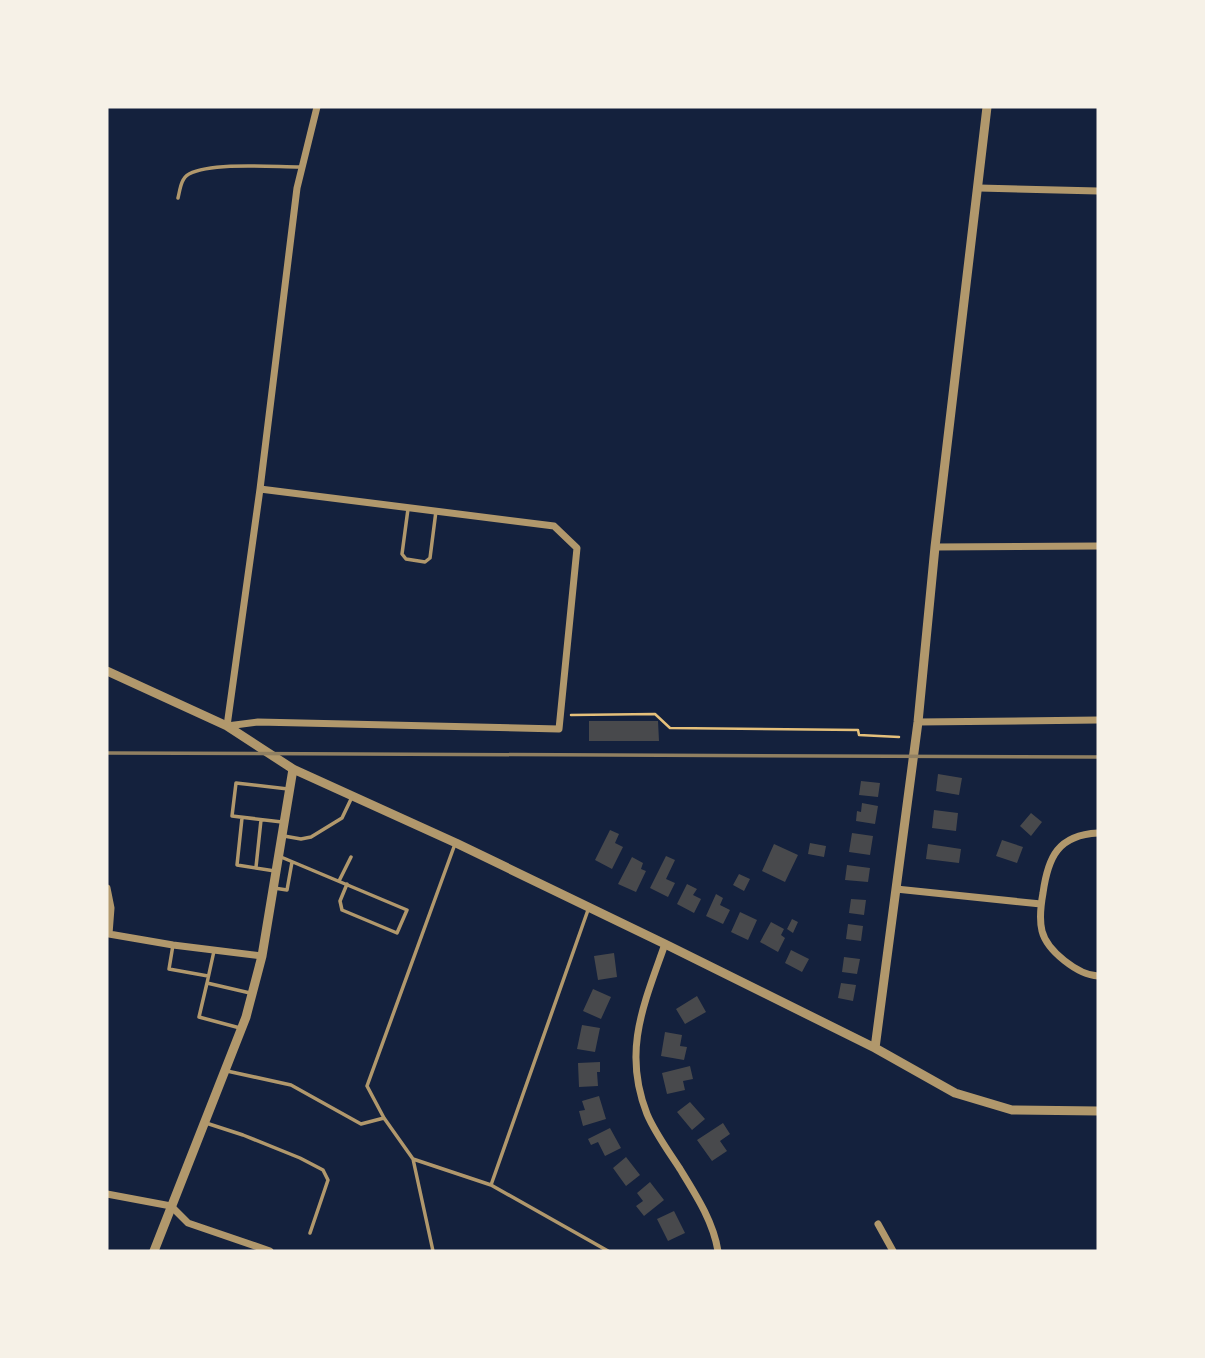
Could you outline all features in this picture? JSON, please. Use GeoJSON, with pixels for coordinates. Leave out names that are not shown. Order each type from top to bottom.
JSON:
{"type":"FeatureCollection","features":[{"type":"Feature","properties":{"kind":"street"},"geometry":{"type":"LineString","coordinates":[[227,726],[260,489],[297,188],[317,107]]}},
{"type":"Feature","properties":{"kind":"street"},"geometry":{"type":"LineString","coordinates":[[875,1048],[918,722],[935,547],[987,107]]}},
{"type":"Feature","properties":{"kind":"street"},"geometry":{"type":"LineString","coordinates":[[979,188],[1098,191]]}},
{"type":"Feature","properties":{"kind":"street"},"geometry":{"type":"LineString","coordinates":[[227,726],[258,722],[559,729],[561,715],[577,548],[554,526],[260,489]]}},
{"type":"Feature","properties":{"kind":"street"},"geometry":{"type":"LineString","coordinates":[[935,547],[1098,547]]}},
{"type":"Feature","properties":{"kind":"street"},"geometry":{"type":"LineString","coordinates":[[107,671],[227,726],[293,769],[456,843],[665,944],[875,1048],[955,1093],[1012,1110],[1098,1111]]}},
{"type":"Feature","properties":{"kind":"street"},"geometry":{"type":"LineString","coordinates":[[918,722],[1098,720]]}},
{"type":"Feature","properties":{"kind":"street"},"geometry":{"type":"LineString","coordinates":[[154,1251],[242,1028],[253,993],[262,956],[293,769]]}},
{"type":"Feature","properties":{"kind":"street"},"geometry":{"type":"LineString","coordinates":[[1098,833],[1077,836],[1058,849],[1047,867],[1041,904],[1042,932],[1059,958],[1089,976],[1098,976]]}},
{"type":"Feature","properties":{"kind":"street"},"geometry":{"type":"LineString","coordinates":[[107,888],[111,908],[109,934],[262,956]]}},
{"type":"Feature","properties":{"kind":"street"},"geometry":{"type":"LineString","coordinates":[[896,889],[1041,904]]}},
{"type":"Feature","properties":{"kind":"street"},"geometry":{"type":"LineString","coordinates":[[665,944],[639,1018],[635,1050],[636,1081],[648,1117],[715,1232],[718,1251]]}},
{"type":"Feature","properties":{"kind":"street"},"geometry":{"type":"LineString","coordinates":[[107,1194],[171,1206],[188,1223],[270,1251]]}},
{"type":"Feature","properties":{"kind":"street"},"geometry":{"type":"LineString","coordinates":[[878,1224],[892,1251]]}},
{"type":"Feature","properties":{"kind":"lane"},"geometry":{"type":"LineString","coordinates":[[178,198],[183,180],[188,174],[229,167],[302,167]]}},
{"type":"Feature","properties":{"kind":"lane"},"geometry":{"type":"LineString","coordinates":[[409,508],[402,554],[406,559],[425,562],[430,558],[436,511]]}},
{"type":"Feature","properties":{"kind":"lane"},"geometry":{"type":"LineString","coordinates":[[284,822],[232,816],[236,783],[290,789]]}},
{"type":"Feature","properties":{"kind":"lane"},"geometry":{"type":"LineString","coordinates":[[282,835],[301,839],[311,837],[342,818],[353,796]]}},
{"type":"Feature","properties":{"kind":"lane"},"geometry":{"type":"LineString","coordinates":[[242,818],[237,864],[277,871]]}},
{"type":"Feature","properties":{"kind":"lane"},"geometry":{"type":"LineString","coordinates":[[256,868],[261,820]]}},
{"type":"Feature","properties":{"kind":"lane"},"geometry":{"type":"LineString","coordinates":[[433,1251],[413,1159],[384,1118],[367,1086],[456,843]]}},
{"type":"Feature","properties":{"kind":"lane"},"geometry":{"type":"LineString","coordinates":[[279,856],[292,862],[339,881],[407,910],[397,933],[342,910],[340,901],[346,884]]}},
{"type":"Feature","properties":{"kind":"lane"},"geometry":{"type":"LineString","coordinates":[[339,881],[351,857]]}},
{"type":"Feature","properties":{"kind":"lane"},"geometry":{"type":"LineString","coordinates":[[274,888],[287,890],[292,862]]}},
{"type":"Feature","properties":{"kind":"lane"},"geometry":{"type":"LineString","coordinates":[[491,1185],[589,907]]}},
{"type":"Feature","properties":{"kind":"lane"},"geometry":{"type":"LineString","coordinates":[[173,945],[169,969],[208,976]]}},
{"type":"Feature","properties":{"kind":"lane"},"geometry":{"type":"LineString","coordinates":[[214,951],[199,1017],[242,1028]]}},
{"type":"Feature","properties":{"kind":"lane"},"geometry":{"type":"LineString","coordinates":[[206,983],[253,993]]}},
{"type":"Feature","properties":{"kind":"lane"},"geometry":{"type":"LineString","coordinates":[[225,1071],[291,1085],[361,1124],[384,1118]]}},
{"type":"Feature","properties":{"kind":"lane"},"geometry":{"type":"LineString","coordinates":[[204,1122],[300,1157],[323,1170],[328,1180],[310,1233]]}},
{"type":"Feature","properties":{"kind":"lane"},"geometry":{"type":"LineString","coordinates":[[413,1159],[491,1185],[608,1251]]}},
{"type":"Feature","properties":{"kind":"path"},"geometry":{"type":"LineString","coordinates":[[561,715],[655,714],[670,729],[858,730],[859,735],[899,737]]}},
{"type":"Feature","properties":{"kind":"building"},"geometry":{"type":"Polygon","coordinates":[[[589,721],[658,721],[659,741],[589,741],[589,721]]]}},
{"type":"Feature","properties":{"kind":"building"},"geometry":{"type":"Polygon","coordinates":[[[938,774],[962,778],[959,795],[936,791],[938,774]]]}},
{"type":"Feature","properties":{"kind":"building"},"geometry":{"type":"Polygon","coordinates":[[[861,781],[880,783],[878,797],[859,795],[861,781]]]}},
{"type":"Feature","properties":{"kind":"building"},"geometry":{"type":"Polygon","coordinates":[[[862,803],[878,806],[875,824],[856,821],[857,811],[861,812],[862,803]]]}},
{"type":"Feature","properties":{"kind":"building"},"geometry":{"type":"Polygon","coordinates":[[[934,810],[958,813],[956,831],[932,828],[934,810]]]}},
{"type":"Feature","properties":{"kind":"building"},"geometry":{"type":"Polygon","coordinates":[[[1031,813],[1042,822],[1031,836],[1020,826],[1031,813]]]}},
{"type":"Feature","properties":{"kind":"building"},"geometry":{"type":"Polygon","coordinates":[[[610,830],[619,834],[615,843],[623,847],[612,869],[595,860],[610,830]]]}},
{"type":"Feature","properties":{"kind":"building"},"geometry":{"type":"Polygon","coordinates":[[[852,833],[873,836],[870,855],[849,852],[852,833]]]}},
{"type":"Feature","properties":{"kind":"building"},"geometry":{"type":"Polygon","coordinates":[[[1002,840],[1023,847],[1017,863],[996,856],[1002,840]]]}},
{"type":"Feature","properties":{"kind":"building"},"geometry":{"type":"Polygon","coordinates":[[[810,843],[826,846],[824,857],[808,854],[810,843]]]}},
{"type":"Feature","properties":{"kind":"building"},"geometry":{"type":"Polygon","coordinates":[[[774,844],[798,855],[785,882],[762,871],[774,844]]]}},
{"type":"Feature","properties":{"kind":"building"},"geometry":{"type":"Polygon","coordinates":[[[928,844],[961,849],[959,863],[926,859],[928,844]]]}},
{"type":"Feature","properties":{"kind":"building"},"geometry":{"type":"Polygon","coordinates":[[[666,856],[675,860],[666,879],[675,883],[668,897],[650,888],[666,856]]]}},
{"type":"Feature","properties":{"kind":"building"},"geometry":{"type":"Polygon","coordinates":[[[632,857],[643,863],[641,869],[646,871],[636,892],[618,884],[632,857]]]}},
{"type":"Feature","properties":{"kind":"building"},"geometry":{"type":"Polygon","coordinates":[[[847,865],[870,868],[868,882],[845,880],[847,865]]]}},
{"type":"Feature","properties":{"kind":"building"},"geometry":{"type":"Polygon","coordinates":[[[739,874],[750,879],[744,891],[733,885],[739,874]]]}},
{"type":"Feature","properties":{"kind":"building"},"geometry":{"type":"Polygon","coordinates":[[[687,884],[697,889],[693,895],[701,899],[694,913],[677,904],[687,884]]]}},
{"type":"Feature","properties":{"kind":"building"},"geometry":{"type":"Polygon","coordinates":[[[716,894],[723,898],[720,905],[730,910],[723,924],[706,916],[716,894]]]}},
{"type":"Feature","properties":{"kind":"building"},"geometry":{"type":"Polygon","coordinates":[[[851,899],[866,900],[864,915],[849,913],[851,899]]]}},
{"type":"Feature","properties":{"kind":"building"},"geometry":{"type":"Polygon","coordinates":[[[740,912],[757,920],[748,940],[731,932],[740,912]]]}},
{"type":"Feature","properties":{"kind":"building"},"geometry":{"type":"Polygon","coordinates":[[[792,919],[798,922],[793,933],[787,929],[792,919]]]}},
{"type":"Feature","properties":{"kind":"building"},"geometry":{"type":"Polygon","coordinates":[[[771,922],[784,929],[781,935],[785,938],[778,952],[760,942],[771,922]]]}},
{"type":"Feature","properties":{"kind":"building"},"geometry":{"type":"Polygon","coordinates":[[[848,924],[863,926],[861,941],[846,939],[848,924]]]}},
{"type":"Feature","properties":{"kind":"building"},"geometry":{"type":"Polygon","coordinates":[[[791,950],[809,959],[802,972],[785,963],[791,950]]]}},
{"type":"Feature","properties":{"kind":"building"},"geometry":{"type":"Polygon","coordinates":[[[614,953],[617,977],[598,980],[594,956],[614,953]]]}},
{"type":"Feature","properties":{"kind":"building"},"geometry":{"type":"Polygon","coordinates":[[[844,957],[860,959],[857,974],[842,972],[844,957]]]}},
{"type":"Feature","properties":{"kind":"building"},"geometry":{"type":"Polygon","coordinates":[[[841,983],[856,985],[853,1001],[838,998],[841,983]]]}},
{"type":"Feature","properties":{"kind":"building"},"geometry":{"type":"Polygon","coordinates":[[[593,989],[611,997],[601,1019],[583,1011],[593,989]]]}},
{"type":"Feature","properties":{"kind":"building"},"geometry":{"type":"Polygon","coordinates":[[[697,996],[706,1012],[685,1024],[676,1009],[697,996]]]}},
{"type":"Feature","properties":{"kind":"building"},"geometry":{"type":"Polygon","coordinates":[[[582,1025],[600,1028],[595,1052],[577,1049],[582,1025]]]}},
{"type":"Feature","properties":{"kind":"building"},"geometry":{"type":"Polygon","coordinates":[[[665,1032],[682,1035],[680,1046],[687,1047],[684,1060],[661,1056],[665,1032]]]}},
{"type":"Feature","properties":{"kind":"building"},"geometry":{"type":"Polygon","coordinates":[[[600,1062],[600,1072],[597,1072],[598,1086],[579,1087],[578,1063],[600,1062]]]}},
{"type":"Feature","properties":{"kind":"building"},"geometry":{"type":"Polygon","coordinates":[[[690,1066],[693,1079],[683,1081],[685,1090],[667,1094],[662,1073],[690,1066]]]}},
{"type":"Feature","properties":{"kind":"building"},"geometry":{"type":"Polygon","coordinates":[[[599,1096],[606,1119],[583,1126],[579,1111],[585,1110],[582,1101],[599,1096]]]}},
{"type":"Feature","properties":{"kind":"building"},"geometry":{"type":"Polygon","coordinates":[[[690,1102],[705,1119],[692,1130],[677,1112],[690,1102]]]}},
{"type":"Feature","properties":{"kind":"building"},"geometry":{"type":"Polygon","coordinates":[[[723,1123],[730,1134],[720,1141],[727,1151],[712,1161],[697,1140],[723,1123]]]}},
{"type":"Feature","properties":{"kind":"building"},"geometry":{"type":"Polygon","coordinates":[[[610,1128],[621,1148],[605,1156],[598,1142],[591,1145],[588,1139],[610,1128]]]}},
{"type":"Feature","properties":{"kind":"building"},"geometry":{"type":"Polygon","coordinates":[[[626,1157],[640,1175],[626,1186],[613,1168],[626,1157]]]}},
{"type":"Feature","properties":{"kind":"building"},"geometry":{"type":"Polygon","coordinates":[[[650,1182],[664,1200],[644,1216],[636,1206],[643,1201],[637,1193],[650,1182]]]}},
{"type":"Feature","properties":{"kind":"building"},"geometry":{"type":"Polygon","coordinates":[[[674,1211],[685,1233],[668,1241],[657,1219],[674,1211]]]}},
{"type":"Feature","properties":{"kind":"railway"},"geometry":{"type":"LineString","coordinates":[[107,753],[1098,757]]}}]}
